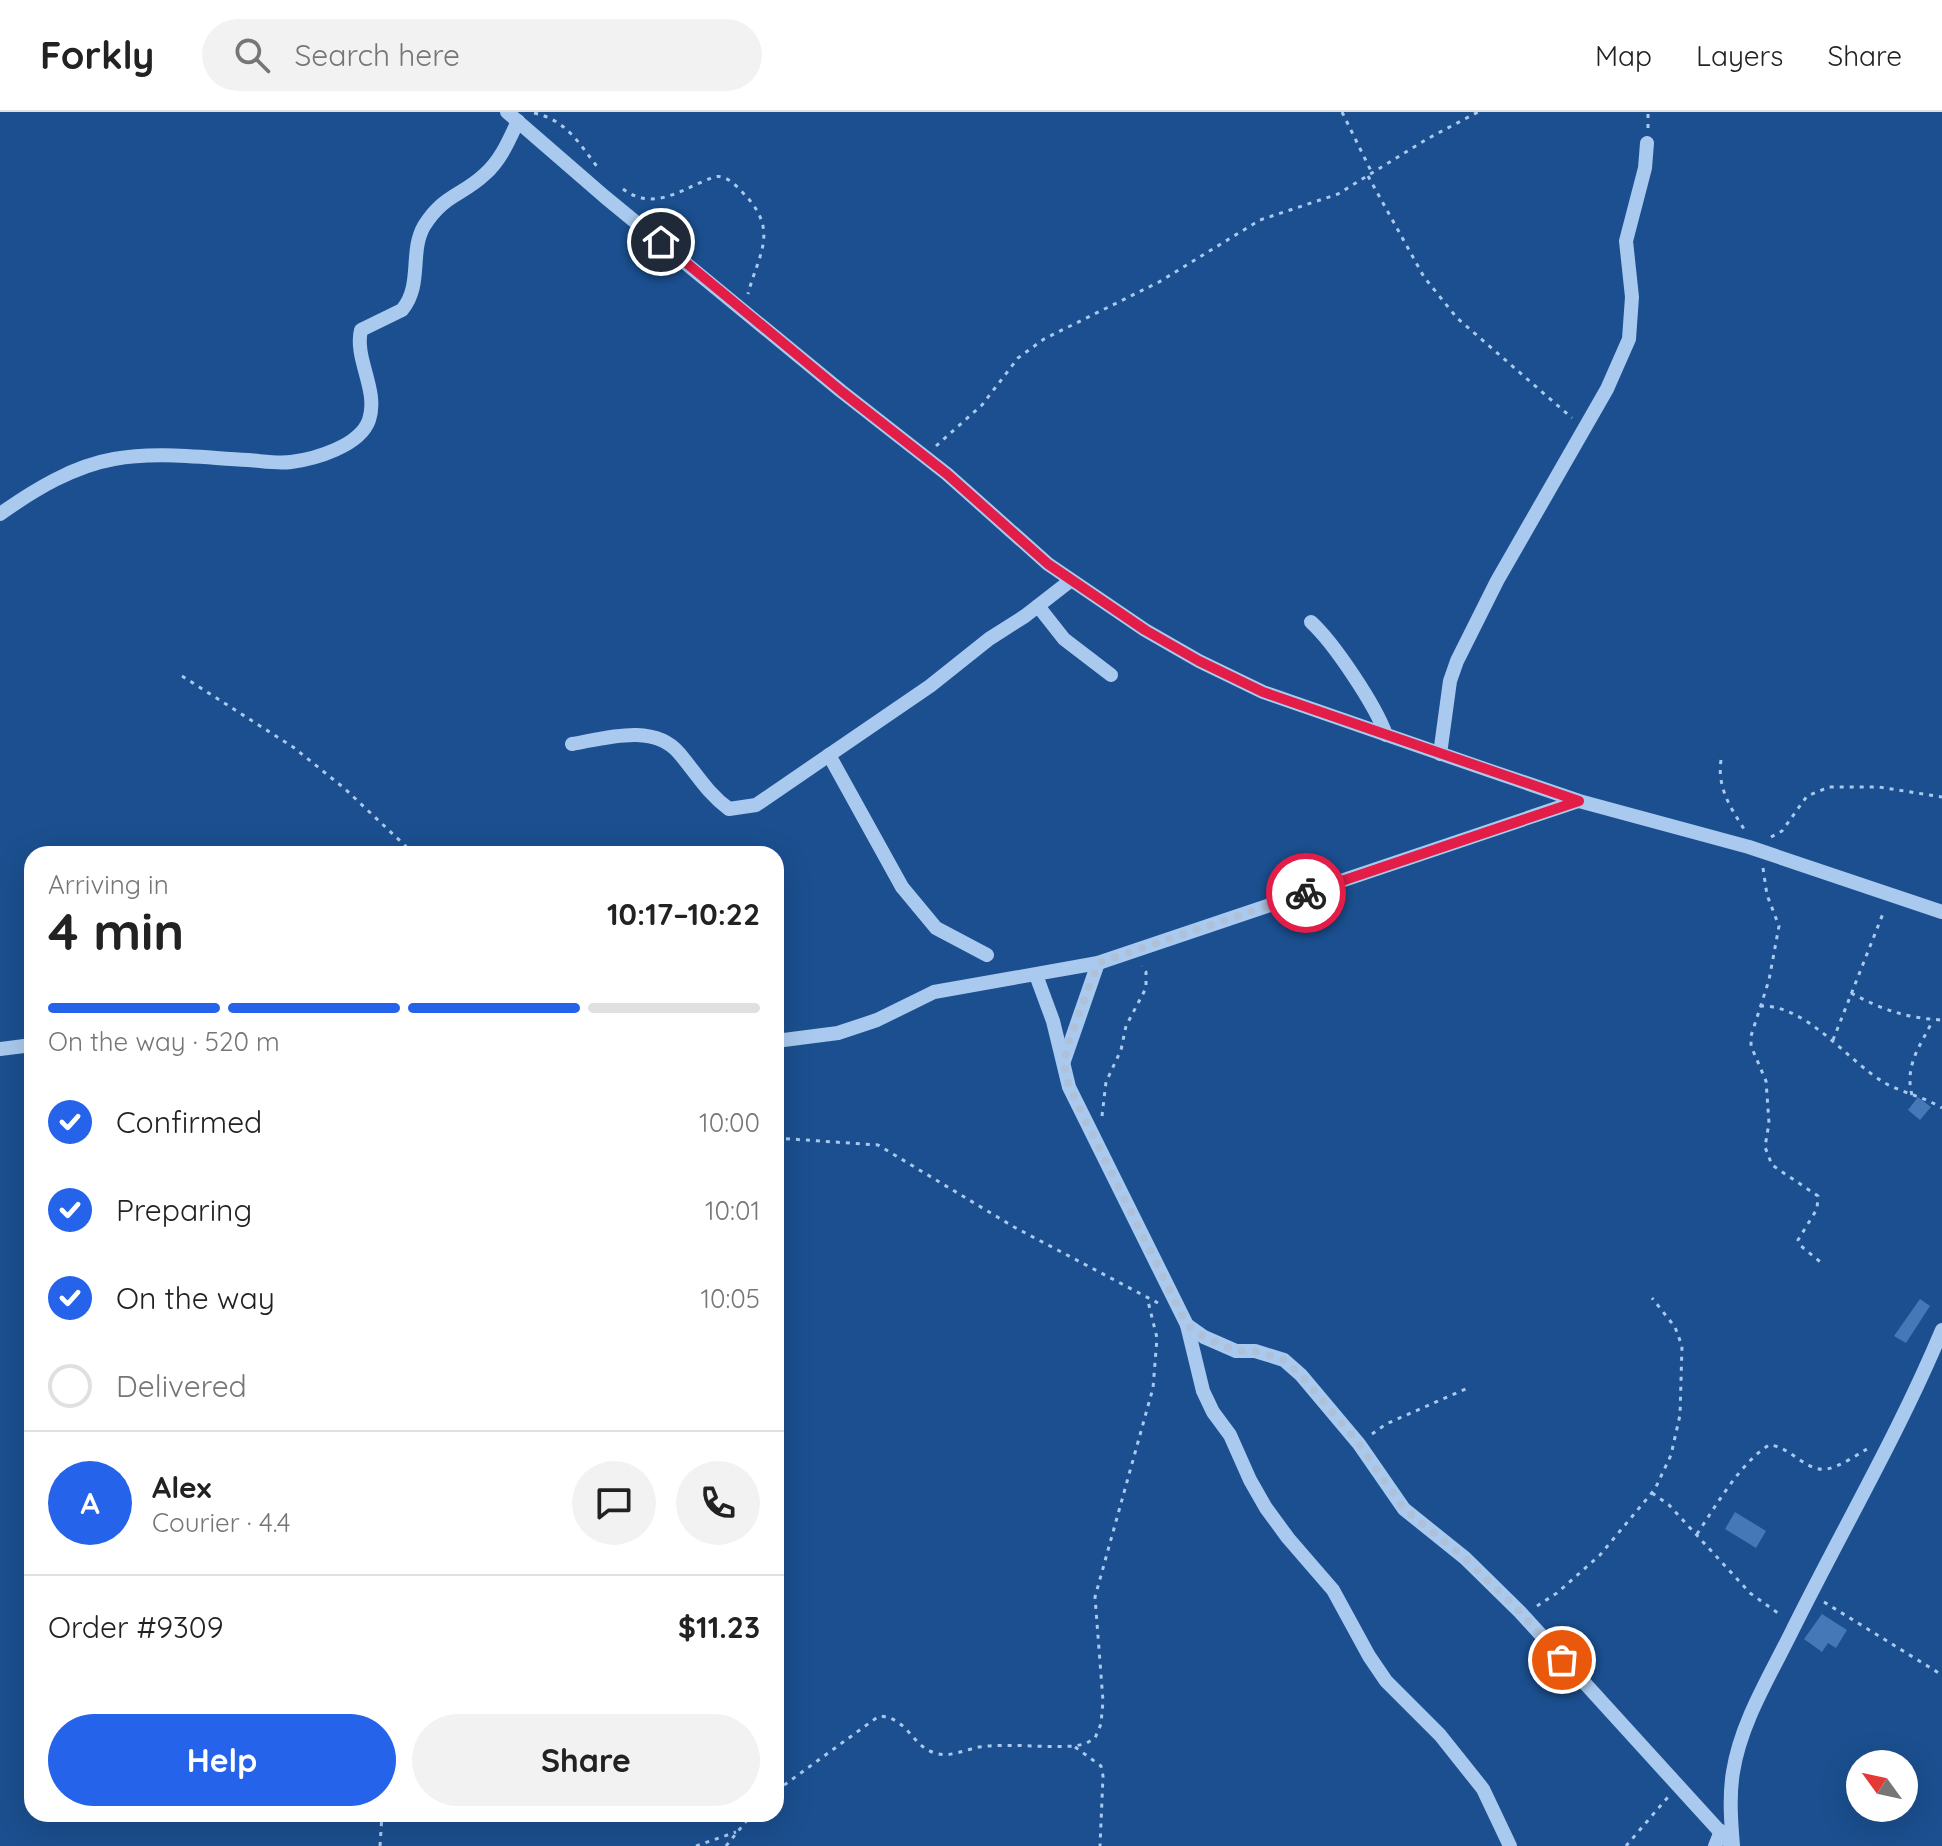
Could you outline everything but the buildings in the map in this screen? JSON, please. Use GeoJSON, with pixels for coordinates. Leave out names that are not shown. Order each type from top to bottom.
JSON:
{"type":"FeatureCollection","features":[{"type":"Feature","properties":{"kind":"street"},"geometry":{"type":"LineString","coordinates":[[0,514],[27,495],[85,467],[116,459],[164,457],[290,462],[321,454],[354,439],[368,422],[371,407],[360,342],[361,330],[402,310],[407,304],[417,269],[418,242],[426,223],[445,200],[488,172],[507,145],[519,115],[605,197],[924,456],[1070,581],[1199,661],[1263,692],[1579,801],[1754,849],[1942,912]]}},
{"type":"Feature","properties":{"kind":"street"},"geometry":{"type":"LineString","coordinates":[[1440,754],[1450,681],[1457,661],[1497,581],[1607,389],[1629,339],[1632,297],[1626,241],[1645,168],[1647,143]]}},
{"type":"Feature","properties":{"kind":"street"},"geometry":{"type":"LineString","coordinates":[[572,744],[620,735],[659,739],[677,750],[712,797],[729,809],[756,805],[930,686],[1070,581]]}},
{"type":"Feature","properties":{"kind":"street"},"geometry":{"type":"LineString","coordinates":[[1038,606],[1064,639],[1111,675]]}},
{"type":"Feature","properties":{"kind":"street"},"geometry":{"type":"LineString","coordinates":[[1311,622],[1322,632],[1370,701],[1386,735]]}},
{"type":"Feature","properties":{"kind":"street"},"geometry":{"type":"LineString","coordinates":[[829,755],[902,887],[936,928],[987,955]]}},
{"type":"Feature","properties":{"kind":"street"},"geometry":{"type":"LineString","coordinates":[[784,1040],[838,1033],[864,1025],[934,992],[1098,963],[1579,801]]}},
{"type":"Feature","properties":{"kind":"street"},"geometry":{"type":"LineString","coordinates":[[1064,1064],[1068,1043],[1098,963]]}},
{"type":"Feature","properties":{"kind":"street"},"geometry":{"type":"LineString","coordinates":[[1036,975],[1053,1021],[1069,1087],[1183,1319],[1203,1391],[1213,1412],[1230,1435],[1250,1480],[1288,1538],[1333,1590],[1386,1681],[1440,1735],[1483,1789],[1510,1846]]}},
{"type":"Feature","properties":{"kind":"street"},"geometry":{"type":"LineString","coordinates":[[0,1049],[24,1046]]}},
{"type":"Feature","properties":{"kind":"street"},"geometry":{"type":"LineString","coordinates":[[1183,1319],[1204,1337],[1236,1351],[1255,1351],[1284,1360],[1301,1375],[1359,1444],[1404,1509],[1465,1558],[1510,1602],[1733,1846],[1733,1772],[1759,1697],[1810,1593],[1899,1426],[1942,1330]]}},
{"type":"Feature","properties":{"kind":"street"},"geometry":{"type":"LineString","coordinates":[[1715,1846],[1721,1831]]}},
{"type":"Feature","properties":{"kind":"path"},"geometry":{"type":"LineString","coordinates":[[1342,112],[1370,174],[1424,277],[1457,318],[1584,428]]}},
{"type":"Feature","properties":{"kind":"path"},"geometry":{"type":"LineString","coordinates":[[924,456],[982,405],[1018,358],[1044,339],[1159,282],[1260,220],[1338,194],[1427,139],[1478,112]]}},
{"type":"Feature","properties":{"kind":"path"},"geometry":{"type":"LineString","coordinates":[[519,115],[559,122],[569,130],[600,171]]}},
{"type":"Feature","properties":{"kind":"path"},"geometry":{"type":"LineString","coordinates":[[621,188],[634,197],[652,200],[676,195],[716,176],[724,177],[737,186],[757,210],[764,233],[760,260],[742,309]]}},
{"type":"Feature","properties":{"kind":"path"},"geometry":{"type":"LineString","coordinates":[[182,676],[293,747],[344,788],[406,846]]}},
{"type":"Feature","properties":{"kind":"path"},"geometry":{"type":"LineString","coordinates":[[1721,760],[1720,781],[1731,810],[1754,849],[1779,926],[1772,969],[1753,1022],[1751,1046],[1766,1081],[1769,1110],[1765,1147],[1767,1157],[1772,1165],[1817,1193],[1817,1209],[1798,1240],[1824,1265]]}},
{"type":"Feature","properties":{"kind":"path"},"geometry":{"type":"LineString","coordinates":[[1768,838],[1782,831],[1807,796],[1829,787],[1879,787],[1942,797]]}},
{"type":"Feature","properties":{"kind":"path"},"geometry":{"type":"LineString","coordinates":[[1833,1040],[1891,894]]}},
{"type":"Feature","properties":{"kind":"path"},"geometry":{"type":"LineString","coordinates":[[1097,1147],[1106,1082],[1121,1050],[1126,1026],[1146,988],[1146,972],[1133,952]]}},
{"type":"Feature","properties":{"kind":"path"},"geometry":{"type":"LineString","coordinates":[[1851,993],[1882,1009],[1942,1020]]}},
{"type":"Feature","properties":{"kind":"path"},"geometry":{"type":"LineString","coordinates":[[1760,1006],[1788,1011],[1833,1040],[1877,1078],[1942,1108]]}},
{"type":"Feature","properties":{"kind":"path"},"geometry":{"type":"LineString","coordinates":[[1912,1095],[1909,1081],[1912,1059],[1934,1019]]}},
{"type":"Feature","properties":{"kind":"path"},"geometry":{"type":"LineString","coordinates":[[784,1139],[878,1145],[1014,1227],[1183,1319]]}},
{"type":"Feature","properties":{"kind":"path"},"geometry":{"type":"LineString","coordinates":[[784,1785],[879,1716],[900,1722],[925,1749],[944,1755],[978,1747],[1074,1746],[1095,1738],[1101,1724],[1103,1701],[1095,1597],[1153,1388],[1157,1338],[1147,1297]]}},
{"type":"Feature","properties":{"kind":"path"},"geometry":{"type":"LineString","coordinates":[[1510,1602],[1527,1608],[1542,1605],[1600,1555],[1651,1493],[1671,1455],[1680,1415],[1682,1346],[1675,1327],[1652,1298]]}},
{"type":"Feature","properties":{"kind":"path"},"geometry":{"type":"LineString","coordinates":[[1359,1444],[1386,1424],[1470,1387]]}},
{"type":"Feature","properties":{"kind":"path"},"geometry":{"type":"LineString","coordinates":[[1697,1534],[1728,1489],[1760,1451],[1769,1445],[1784,1449],[1824,1470],[1873,1446]]}},
{"type":"Feature","properties":{"kind":"path"},"geometry":{"type":"LineString","coordinates":[[1651,1493],[1669,1505],[1750,1593],[1794,1626]]}},
{"type":"Feature","properties":{"kind":"path"},"geometry":{"type":"LineString","coordinates":[[1810,1593],[1942,1675]]}},
{"type":"Feature","properties":{"kind":"path"},"geometry":{"type":"LineString","coordinates":[[1074,1746],[1101,1766],[1100,1846]]}},
{"type":"Feature","properties":{"kind":"path"},"geometry":{"type":"LineString","coordinates":[[1626,1846],[1678,1784]]}},
{"type":"Feature","properties":{"kind":"path"},"geometry":{"type":"LineString","coordinates":[[380,1846],[382,1822]]}},
{"type":"Feature","properties":{"kind":"path"},"geometry":{"type":"LineString","coordinates":[[726,1846],[745,1822]]}},
{"type":"Feature","properties":{"kind":"path"},"geometry":{"type":"LineString","coordinates":[[696,1846],[736,1832]]}},
{"type":"Feature","properties":{"kind":"way so far"},"geometry":{"type":"LineString","coordinates":[[1306,893],[1098,963],[1068,1043],[1064,1064],[1069,1087],[1187,1325],[1204,1337],[1236,1351],[1271,1354],[1284,1360],[1301,1375],[1374,1463],[1404,1509],[1465,1558],[1520,1612],[1562,1660]]}},
{"type":"Feature","properties":{"kind":"route"},"geometry":{"type":"LineString","coordinates":[[661,242],[947,474],[1048,564],[1145,630],[1263,692],[1579,801],[1306,893]]}}]}
